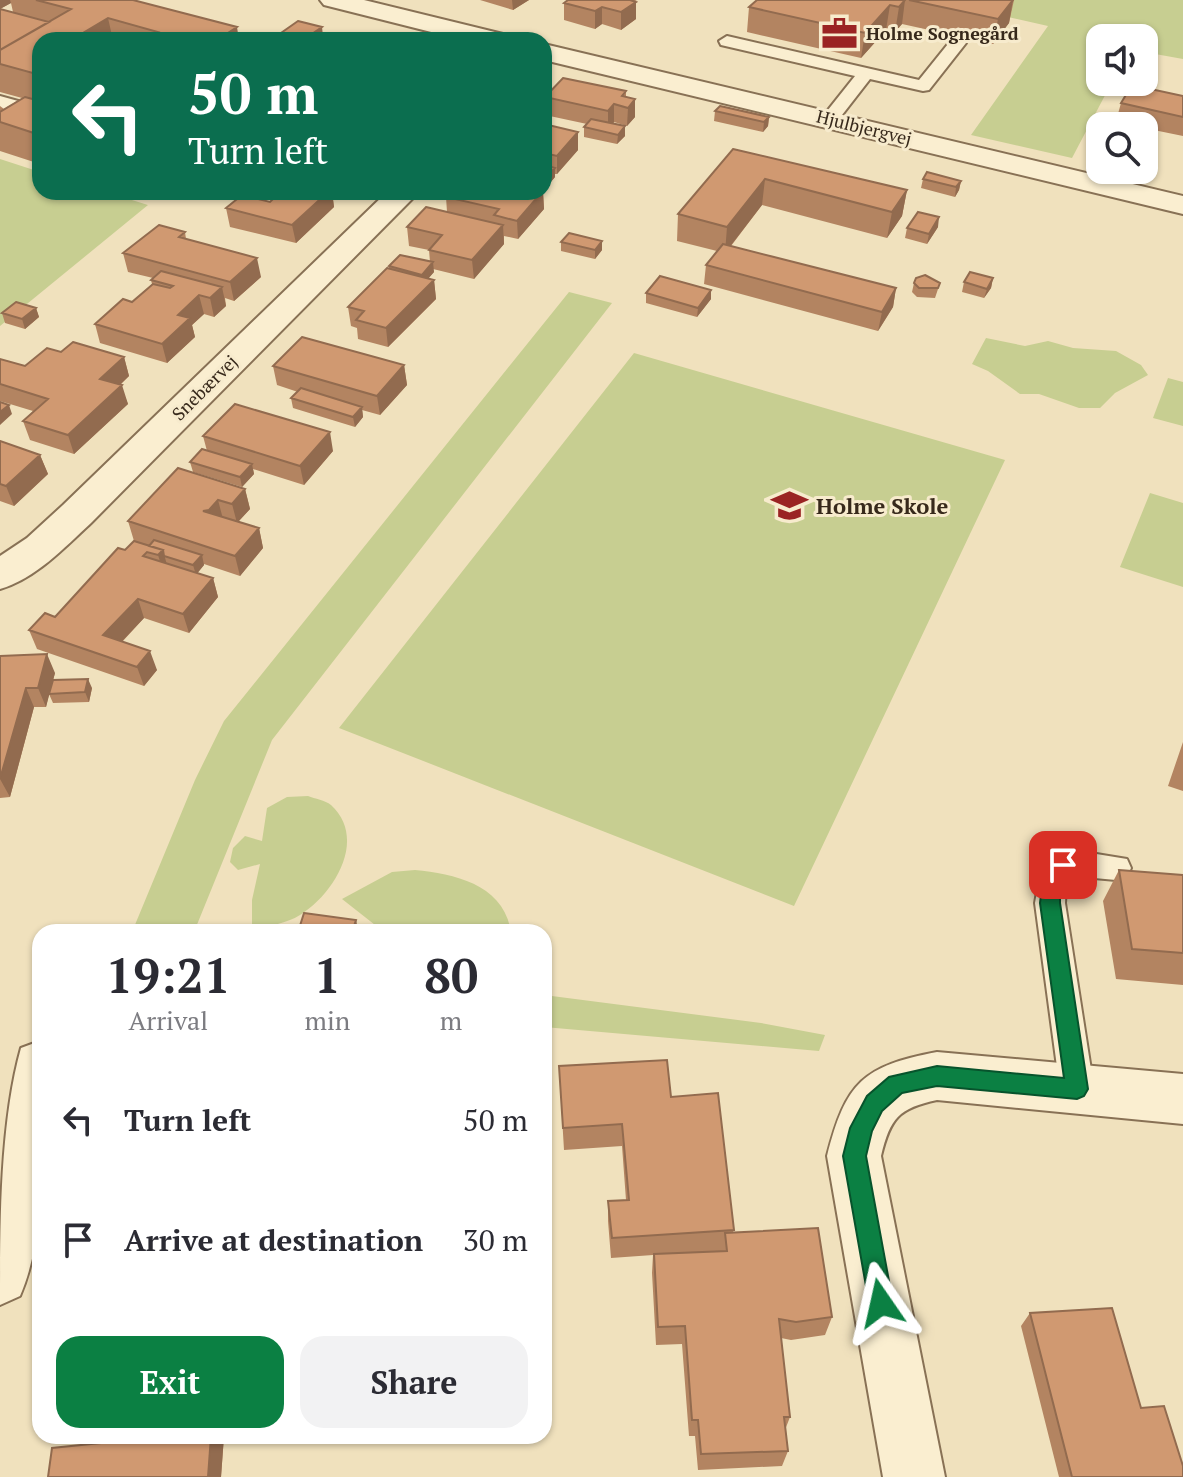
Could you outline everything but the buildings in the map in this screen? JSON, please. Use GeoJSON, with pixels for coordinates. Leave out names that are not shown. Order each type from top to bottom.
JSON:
{"type":"FeatureCollection","features":[{"type":"Feature","properties":{"kind":"street"},"geometry":{"type":"LineString","coordinates":[[333,0],[462,32]]}},
{"type":"Feature","properties":{"kind":"street","name":"Hjulbjergvej"},"geometry":{"type":"LineString","coordinates":[[552,55],[1183,205]]}},
{"type":"Feature","properties":{"kind":"street"},"geometry":{"type":"LineString","coordinates":[[0,104],[32,114]]}},
{"type":"Feature","properties":{"kind":"street","name":"Snebærvej"},"geometry":{"type":"LineString","coordinates":[[0,575],[41,547],[77,514],[396,200]]}},
{"type":"Feature","properties":{"kind":"street"},"geometry":{"type":"LineString","coordinates":[[914,1477],[854,1156],[861,1128],[875,1104],[896,1084],[937,1076],[1183,1099]]}},
{"type":"Feature","properties":{"kind":"street"},"geometry":{"type":"LineString","coordinates":[[0,1276],[32,1107]]}},
{"type":"Feature","properties":{"kind":"lane"},"geometry":{"type":"LineString","coordinates":[[727,41],[923,86],[958,43]]}},
{"type":"Feature","properties":{"kind":"lane"},"geometry":{"type":"LineString","coordinates":[[829,120],[866,73]]}},
{"type":"Feature","properties":{"kind":"lane"},"geometry":{"type":"LineString","coordinates":[[1077,1089],[1050,903],[1050,881],[1054,872],[1063,865],[1074,863],[1116,868]]}},
{"type":"Feature","properties":{"kind":"green space"},"geometry":{"type":"Polygon","coordinates":[[[932,0],[1183,0],[1183,59],[1158,55],[1158,24],[1086,24],[1086,96],[1105,96],[1096,112],[1086,112],[1086,131],[1072,158],[971,135],[1048,26],[932,0]]]}},
{"type":"Feature","properties":{"kind":"green space"},"geometry":{"type":"Polygon","coordinates":[[[0,159],[32,169],[32,200],[132,200],[148,205],[0,326],[0,159]]]}},
{"type":"Feature","properties":{"kind":"green space"},"geometry":{"type":"Polygon","coordinates":[[[569,292],[612,303],[272,740],[197,924],[135,924],[195,780],[224,721],[569,292]]]}},
{"type":"Feature","properties":{"kind":"green space"},"geometry":{"type":"Polygon","coordinates":[[[986,338],[1025,346],[1048,341],[1073,348],[1116,351],[1141,365],[1148,375],[1115,393],[1100,408],[1079,408],[1039,394],[1020,394],[988,371],[972,364],[986,338]]]}},
{"type":"Feature","properties":{"kind":"green space"},"geometry":{"type":"Polygon","coordinates":[[[634,353],[1005,460],[794,906],[339,728],[634,353]]]}},
{"type":"Feature","properties":{"kind":"green space"},"geometry":{"type":"Polygon","coordinates":[[[1168,378],[1183,382],[1183,426],[1153,418],[1168,378]]]}},
{"type":"Feature","properties":{"kind":"green space"},"geometry":{"type":"Polygon","coordinates":[[[1150,493],[1183,503],[1183,587],[1120,567],[1150,493]]]}},
{"type":"Feature","properties":{"kind":"green space"},"geometry":{"type":"Polygon","coordinates":[[[308,796],[331,805],[342,819],[347,834],[342,865],[324,894],[300,915],[283,923],[252,924],[252,900],[260,864],[238,870],[230,862],[233,848],[245,836],[262,841],[267,808],[287,797],[308,796]]]}},
{"type":"Feature","properties":{"kind":"green space"},"geometry":{"type":"Polygon","coordinates":[[[415,870],[446,875],[476,885],[499,903],[509,924],[374,924],[342,899],[392,872],[415,870]]]}},
{"type":"Feature","properties":{"kind":"green space"},"geometry":{"type":"Polygon","coordinates":[[[552,996],[761,1023],[825,1035],[819,1051],[552,1028],[552,996]]]}},
{"type":"Feature","properties":{"kind":"place","name":"Holme Sognegård"},"geometry":{"type":"Point","coordinates":[840,34]}},
{"type":"Feature","properties":{"kind":"place","name":"Holme Skole"},"geometry":{"type":"Point","coordinates":[790,506]}},
{"type":"Feature","properties":{"kind":"route"},"geometry":{"type":"LineString","coordinates":[[881,1303],[854,1156],[861,1128],[875,1104],[896,1084],[937,1076],[1077,1089],[1050,903],[1050,881],[1054,872],[1063,865]]}}]}
